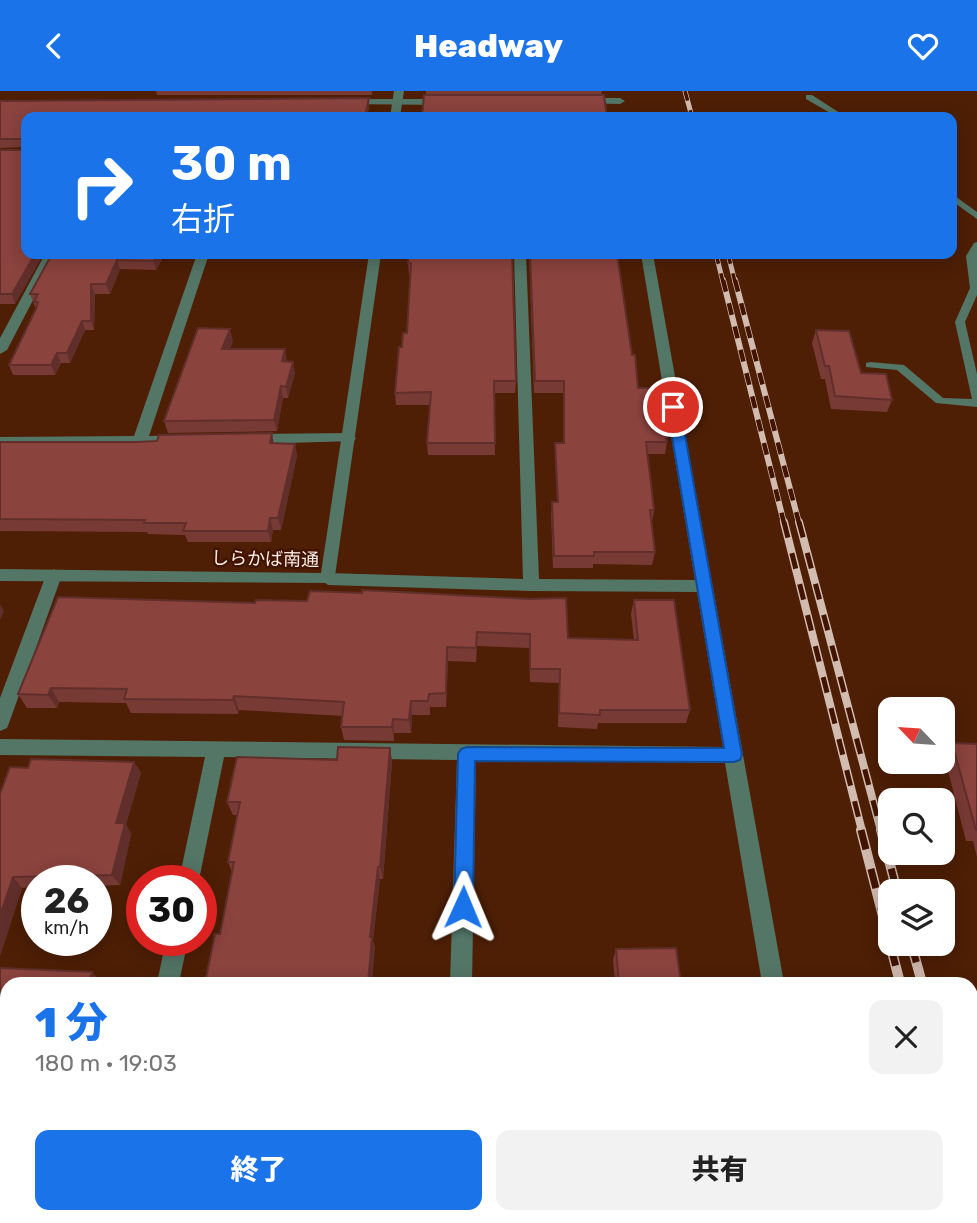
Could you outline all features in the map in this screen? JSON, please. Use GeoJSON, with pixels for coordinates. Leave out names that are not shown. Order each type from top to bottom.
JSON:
{"type":"FeatureCollection","features":[{"type":"Feature","properties":{"kind":"street"},"geometry":{"type":"LineString","coordinates":[[329,102],[398,97],[463,102]]}},
{"type":"Feature","properties":{"kind":"street"},"geometry":{"type":"LineString","coordinates":[[568,102],[620,100]]}},
{"type":"Feature","properties":{"kind":"street"},"geometry":{"type":"LineString","coordinates":[[0,350],[48,259]]}},
{"type":"Feature","properties":{"kind":"street"},"geometry":{"type":"LineString","coordinates":[[140,440],[201,259]]}},
{"type":"Feature","properties":{"kind":"street","name":"しらかば南通"},"geometry":{"type":"LineString","coordinates":[[0,575],[328,579],[374,259]]}},
{"type":"Feature","properties":{"kind":"street"},"geometry":{"type":"LineString","coordinates":[[520,259],[531,585]]}},
{"type":"Feature","properties":{"kind":"street"},"geometry":{"type":"LineString","coordinates":[[647,259],[772,977]]}},
{"type":"Feature","properties":{"kind":"street"},"geometry":{"type":"LineString","coordinates":[[237,439],[349,438]]}},
{"type":"Feature","properties":{"kind":"street"},"geometry":{"type":"LineString","coordinates":[[0,442],[196,440]]}},
{"type":"Feature","properties":{"kind":"street"},"geometry":{"type":"LineString","coordinates":[[0,723],[54,575]]}},
{"type":"Feature","properties":{"kind":"street"},"geometry":{"type":"LineString","coordinates":[[328,579],[531,585],[704,586]]}},
{"type":"Feature","properties":{"kind":"street"},"geometry":{"type":"LineString","coordinates":[[0,747],[734,755]]}},
{"type":"Feature","properties":{"kind":"street"},"geometry":{"type":"LineString","coordinates":[[192,865],[216,750]]}},
{"type":"Feature","properties":{"kind":"street"},"geometry":{"type":"LineString","coordinates":[[461,977],[467,754]]}},
{"type":"Feature","properties":{"kind":"street"},"geometry":{"type":"LineString","coordinates":[[169,977],[174,956]]}},
{"type":"Feature","properties":{"kind":"lane"},"geometry":{"type":"LineString","coordinates":[[809,97],[834,112]]}},
{"type":"Feature","properties":{"kind":"lane"},"geometry":{"type":"LineString","coordinates":[[957,201],[977,216]]}},
{"type":"Feature","properties":{"kind":"lane"},"geometry":{"type":"LineString","coordinates":[[977,246],[971,256],[975,288],[960,322],[977,398]]}},
{"type":"Feature","properties":{"kind":"lane"},"geometry":{"type":"LineString","coordinates":[[870,365],[900,367],[940,401],[977,403]]}},
{"type":"Feature","properties":{"kind":"building"},"geometry":{"type":"Polygon","coordinates":[[[424,95],[604,95],[606,112],[422,112],[424,95]]]}},
{"type":"Feature","properties":{"kind":"building"},"geometry":{"type":"Polygon","coordinates":[[[369,98],[366,112],[21,112],[21,139],[0,139],[0,101],[369,98]]]}},
{"type":"Feature","properties":{"kind":"building"},"geometry":{"type":"Polygon","coordinates":[[[0,150],[21,150],[21,259],[32,259],[12,294],[0,294],[0,150]]]}},
{"type":"Feature","properties":{"kind":"building"},"geometry":{"type":"Polygon","coordinates":[[[49,259],[155,259],[117,260],[106,284],[91,284],[91,321],[82,321],[67,353],[57,353],[51,365],[9,365],[36,309],[38,302],[34,302],[38,294],[30,294],[49,259]]]}},
{"type":"Feature","properties":{"kind":"building"},"geometry":{"type":"Polygon","coordinates":[[[408,259],[512,259],[516,381],[494,381],[495,443],[427,443],[431,392],[395,393],[399,347],[402,347],[403,333],[407,333],[411,263],[408,263],[408,259]]]}},
{"type":"Feature","properties":{"kind":"building"},"geometry":{"type":"Polygon","coordinates":[[[530,259],[618,259],[632,355],[635,355],[638,388],[659,388],[667,442],[646,442],[654,510],[650,510],[655,552],[594,552],[594,556],[554,556],[552,502],[558,502],[555,443],[564,443],[564,381],[535,381],[530,259]]]}},
{"type":"Feature","properties":{"kind":"building"},"geometry":{"type":"Polygon","coordinates":[[[198,328],[230,329],[222,349],[285,349],[282,361],[293,362],[286,387],[281,386],[274,420],[164,421],[198,328]]]}},
{"type":"Feature","properties":{"kind":"building"},"geometry":{"type":"Polygon","coordinates":[[[816,330],[849,331],[861,373],[886,374],[892,400],[835,396],[829,366],[825,366],[816,330]]]}},
{"type":"Feature","properties":{"kind":"building"},"geometry":{"type":"Polygon","coordinates":[[[272,433],[270,443],[295,444],[278,518],[270,518],[268,531],[183,531],[186,523],[144,523],[145,520],[0,519],[0,442],[137,442],[157,441],[159,435],[272,433]]]}},
{"type":"Feature","properties":{"kind":"building"},"geometry":{"type":"Polygon","coordinates":[[[362,590],[529,599],[566,598],[568,638],[638,640],[634,600],[674,600],[690,710],[600,710],[600,715],[559,713],[560,669],[530,669],[530,634],[477,632],[476,648],[447,647],[446,693],[429,694],[428,701],[411,701],[409,720],[393,719],[392,727],[341,727],[344,702],[234,696],[233,700],[124,699],[127,689],[51,688],[48,695],[18,694],[58,597],[255,603],[256,600],[307,601],[310,591],[362,593],[362,590]]]}},
{"type":"Feature","properties":{"kind":"building"},"geometry":{"type":"Polygon","coordinates":[[[956,743],[977,744],[976,830],[956,758],[956,743]]]}},
{"type":"Feature","properties":{"kind":"building"},"geometry":{"type":"Polygon","coordinates":[[[338,747],[390,748],[380,867],[370,937],[369,977],[206,977],[211,956],[217,956],[217,934],[220,934],[234,862],[228,862],[240,802],[227,802],[237,757],[337,760],[338,747]]]}},
{"type":"Feature","properties":{"kind":"building"},"geometry":{"type":"Polygon","coordinates":[[[31,759],[134,762],[116,823],[125,823],[112,875],[112,865],[21,865],[21,877],[13,877],[0,916],[0,794],[10,767],[28,768],[31,759]]]}},
{"type":"Feature","properties":{"kind":"building"},"geometry":{"type":"Polygon","coordinates":[[[676,948],[680,977],[618,977],[616,949],[676,948]]]}},
{"type":"Feature","properties":{"kind":"building"},"geometry":{"type":"Polygon","coordinates":[[[0,968],[92,972],[91,977],[0,977],[0,968]]]}},
{"type":"Feature","properties":{"kind":"railway"},"geometry":{"type":"LineString","coordinates":[[685,91],[691,112]]}},
{"type":"Feature","properties":{"kind":"railway"},"geometry":{"type":"LineString","coordinates":[[717,259],[723,282]]}},
{"type":"Feature","properties":{"kind":"railway"},"geometry":{"type":"LineString","coordinates":[[729,259],[735,282]]}},
{"type":"Feature","properties":{"kind":"railway"},"geometry":{"type":"LineString","coordinates":[[723,280],[784,523]]}},
{"type":"Feature","properties":{"kind":"railway"},"geometry":{"type":"LineString","coordinates":[[735,280],[799,523]]}},
{"type":"Feature","properties":{"kind":"railway"},"geometry":{"type":"LineString","coordinates":[[784,522],[862,831]]}},
{"type":"Feature","properties":{"kind":"railway"},"geometry":{"type":"LineString","coordinates":[[799,522],[878,820]]}},
{"type":"Feature","properties":{"kind":"railway"},"geometry":{"type":"LineString","coordinates":[[861,830],[898,977]]}},
{"type":"Feature","properties":{"kind":"railway"},"geometry":{"type":"LineString","coordinates":[[890,865],[894,879]]}},
{"type":"Feature","properties":{"kind":"railway"},"geometry":{"type":"LineString","coordinates":[[915,956],[920,977]]}},
{"type":"Feature","properties":{"kind":"route"},"geometry":{"type":"LineString","coordinates":[[463,907],[467,754],[734,755],[673,407]]}}]}
